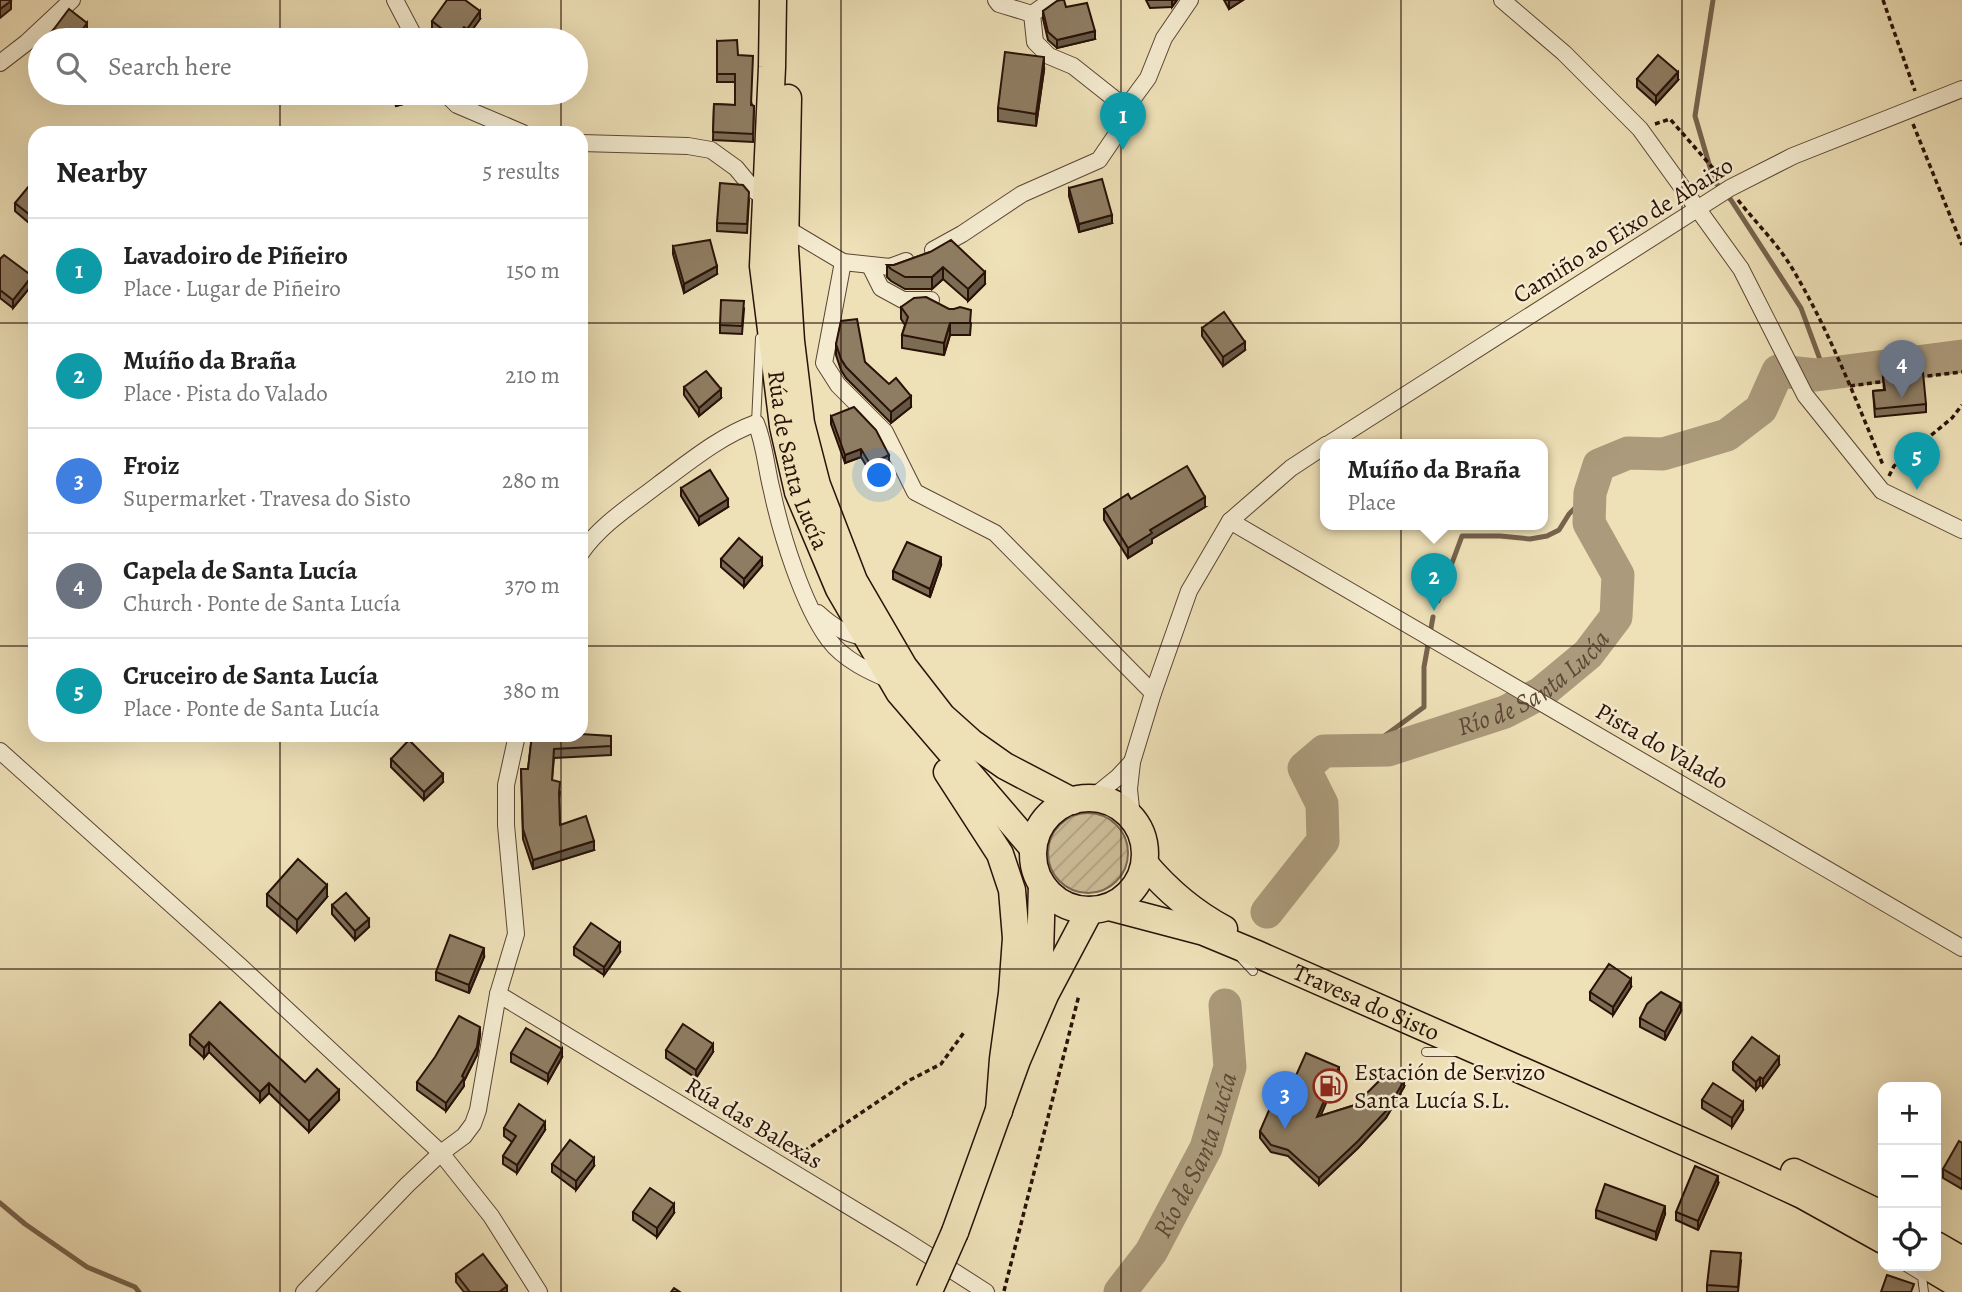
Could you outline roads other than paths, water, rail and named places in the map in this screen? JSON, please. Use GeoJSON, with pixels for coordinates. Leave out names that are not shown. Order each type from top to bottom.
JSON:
{"type":"FeatureCollection","features":[{"type":"Feature","properties":{"kind":"highway","name":"Rúa de Santa Lucía"},"geometry":{"type":"LineString","coordinates":[[773,0],[763,265],[783,426],[798,492],[839,589],[892,681],[913,710],[1033,848]]}},
{"type":"Feature","properties":{"kind":"highway","name":"Rúa de Santa Lucía"},"geometry":{"type":"LineString","coordinates":[[789,0],[785,248],[791,341],[801,423],[817,485],[855,581],[904,667],[942,716],[971,742],[1005,766],[1082,799]]}},
{"type":"Feature","properties":{"kind":"highway"},"geometry":{"type":"LineString","coordinates":[[913,710],[927,743],[1000,854],[1012,891],[1016,938],[999,1111]]}},
{"type":"Feature","properties":{"kind":"highway"},"geometry":{"type":"LineString","coordinates":[[1082,799],[1107,800],[1121,807],[1141,832],[1145,848],[1145,864],[1132,890],[1125,897],[1099,909],[1071,907],[1055,899],[1042,885],[1035,868],[1033,848],[1037,832],[1045,819],[1057,808],[1082,799]]}},
{"type":"Feature","properties":{"kind":"highway","name":"Travesa do Sisto"},"geometry":{"type":"LineString","coordinates":[[1145,864],[1189,906],[1223,929],[1609,1097],[1801,1175],[1878,1213]]}},
{"type":"Feature","properties":{"kind":"highway"},"geometry":{"type":"LineString","coordinates":[[1017,1060],[1040,955],[1042,885]]}},
{"type":"Feature","properties":{"kind":"highway"},"geometry":{"type":"LineString","coordinates":[[929,1292],[955,1232],[1017,1060],[1045,995],[1099,909]]}},
{"type":"Feature","properties":{"kind":"highway","name":"Travesa do Sisto"},"geometry":{"type":"LineString","coordinates":[[1099,909],[1179,924],[1221,939],[1839,1209],[1878,1243]]}},
{"type":"Feature","properties":{"kind":"street"},"geometry":{"type":"LineString","coordinates":[[42,28],[72,0]]}},
{"type":"Feature","properties":{"kind":"street"},"geometry":{"type":"LineString","coordinates":[[395,0],[410,28]]}},
{"type":"Feature","properties":{"kind":"street"},"geometry":{"type":"LineString","coordinates":[[996,0],[999,4],[1032,14]]}},
{"type":"Feature","properties":{"kind":"street"},"geometry":{"type":"LineString","coordinates":[[1032,14],[1052,0]]}},
{"type":"Feature","properties":{"kind":"street"},"geometry":{"type":"LineString","coordinates":[[786,228],[843,262],[890,267],[926,254],[962,234],[1022,194],[1099,160],[1118,132],[1126,108],[1148,78],[1164,38],[1191,0]]}},
{"type":"Feature","properties":{"kind":"street"},"geometry":{"type":"LineString","coordinates":[[1502,0],[1564,53],[1640,128],[1741,269],[1805,396],[1882,491],[1962,530]]}},
{"type":"Feature","properties":{"kind":"street"},"geometry":{"type":"LineString","coordinates":[[1032,14],[1035,42],[1049,56],[1073,66],[1126,108]]}},
{"type":"Feature","properties":{"kind":"street"},"geometry":{"type":"LineString","coordinates":[[0,63],[28,41]]}},
{"type":"Feature","properties":{"kind":"street","name":"Camiño ao Eixo de Abaixo"},"geometry":{"type":"LineString","coordinates":[[1335,439],[1713,198],[1725,183],[1962,89]]}},
{"type":"Feature","properties":{"kind":"street"},"geometry":{"type":"LineString","coordinates":[[457,105],[506,126]]}},
{"type":"Feature","properties":{"kind":"street"},"geometry":{"type":"LineString","coordinates":[[588,143],[688,146],[711,150],[737,168],[755,191],[766,199]]}},
{"type":"Feature","properties":{"kind":"street"},"geometry":{"type":"LineString","coordinates":[[843,262],[824,363],[838,385],[885,432],[915,492],[995,533],[1153,693]]}},
{"type":"Feature","properties":{"kind":"street"},"geometry":{"type":"LineString","coordinates":[[870,266],[881,288],[903,300],[928,299],[941,305]]}},
{"type":"Feature","properties":{"kind":"street"},"geometry":{"type":"LineString","coordinates":[[796,383],[792,404],[793,432],[800,464],[832,556],[867,623],[869,639],[860,650],[854,652],[838,649]]}},
{"type":"Feature","properties":{"kind":"street"},"geometry":{"type":"LineString","coordinates":[[588,546],[616,516],[695,458],[739,429],[756,423],[763,442],[768,475],[787,547],[811,607],[830,641],[838,649],[861,667],[892,681]]}},
{"type":"Feature","properties":{"kind":"street","name":"Camiño ao Eixo de Abaixo"},"geometry":{"type":"LineString","coordinates":[[1132,762],[1189,591],[1230,521],[1291,468],[1320,449]]}},
{"type":"Feature","properties":{"kind":"street","name":"Pista do Valado"},"geometry":{"type":"LineString","coordinates":[[1230,521],[1962,948]]}},
{"type":"Feature","properties":{"kind":"street"},"geometry":{"type":"LineString","coordinates":[[811,607],[840,630],[869,639],[874,638],[911,693],[942,716]]}},
{"type":"Feature","properties":{"kind":"street"},"geometry":{"type":"LineString","coordinates":[[304,1292],[407,1185],[441,1153],[464,1136],[473,1124],[478,1110],[498,994],[516,934],[506,825],[506,785],[515,742]]}},
{"type":"Feature","properties":{"kind":"street"},"geometry":{"type":"LineString","coordinates":[[0,751],[241,967],[441,1153],[491,1216],[539,1292]]}},
{"type":"Feature","properties":{"kind":"street"},"geometry":{"type":"LineString","coordinates":[[1082,799],[1118,777],[1132,762]]}},
{"type":"Feature","properties":{"kind":"street"},"geometry":{"type":"LineString","coordinates":[[1132,762],[1129,789],[1132,818]]}},
{"type":"Feature","properties":{"kind":"street","name":"Rúa das Balexas"},"geometry":{"type":"LineString","coordinates":[[498,994],[986,1292]]}},
{"type":"Feature","properties":{"kind":"lane"},"geometry":{"type":"LineString","coordinates":[[761,320],[763,265]]}},
{"type":"Feature","properties":{"kind":"lane"},"geometry":{"type":"LineString","coordinates":[[756,423],[760,333]]}},
{"type":"Feature","properties":{"kind":"lane"},"geometry":{"type":"LineString","coordinates":[[1221,939],[1253,971]]}},
{"type":"Feature","properties":{"kind":"lane"},"geometry":{"type":"LineString","coordinates":[[1426,1052],[1453,1051],[1466,1056]]}},
{"type":"Feature","properties":{"kind":"lane"},"geometry":{"type":"LineString","coordinates":[[1479,1062],[1723,1168],[1748,1170]]}},
{"type":"Feature","properties":{"kind":"lane"},"geometry":{"type":"LineString","coordinates":[[1801,1175],[1839,1209]]}},
{"type":"Feature","properties":{"kind":"lane"},"geometry":{"type":"LineString","coordinates":[[1912,1271],[1922,1277],[1923,1292]]}},
{"type":"Feature","properties":{"kind":"waterway"},"geometry":{"type":"LineString","coordinates":[[1713,0],[1695,116],[1714,181],[1731,200],[1801,308],[1825,373]]}},
{"type":"Feature","properties":{"kind":"waterway","name":"Río de Santa Lucía"},"geometry":{"type":"LineString","coordinates":[[1267,912],[1323,841],[1322,804],[1304,768],[1324,751],[1388,750],[1505,712],[1541,693],[1588,654],[1616,617],[1618,575],[1589,523],[1590,493],[1599,465],[1628,453],[1663,454],[1727,435],[1761,409],[1778,371],[1816,375],[1962,356]]}},
{"type":"Feature","properties":{"kind":"waterway"},"geometry":{"type":"LineString","coordinates":[[1438,601],[1462,536],[1530,539],[1547,536],[1559,530],[1569,514],[1590,493]]}},
{"type":"Feature","properties":{"kind":"waterway"},"geometry":{"type":"LineString","coordinates":[[1364,751],[1424,707],[1424,667],[1433,617]]}},
{"type":"Feature","properties":{"kind":"waterway","name":"Río de Santa Lucía"},"geometry":{"type":"LineString","coordinates":[[1120,1292],[1151,1252],[1206,1148],[1230,1067],[1225,1005]]}},
{"type":"Feature","properties":{"kind":"waterway"},"geometry":{"type":"LineString","coordinates":[[0,1203],[25,1224],[87,1267],[135,1287],[139,1292]]}},
{"type":"Feature","properties":{"kind":"place","name":"Lavadoiro de Piñeiro"},"geometry":{"type":"Point","coordinates":[1123,150]}},
{"type":"Feature","properties":{"kind":"place","name":"Capela de Santa Lucía"},"geometry":{"type":"Point","coordinates":[1902,398]}},
{"type":"Feature","properties":{"kind":"place","name":"Cruceiro de Santa Lucía"},"geometry":{"type":"Point","coordinates":[1917,490]}},
{"type":"Feature","properties":{"kind":"place","name":"Muíño da Braña"},"geometry":{"type":"Point","coordinates":[1434,611]}},
{"type":"Feature","properties":{"kind":"place","name":"Estación de Servizo Santa Lucía S.L."},"geometry":{"type":"Point","coordinates":[1330,1086]}},
{"type":"Feature","properties":{"kind":"place","name":"Froiz"},"geometry":{"type":"Point","coordinates":[1285,1129]}}]}
